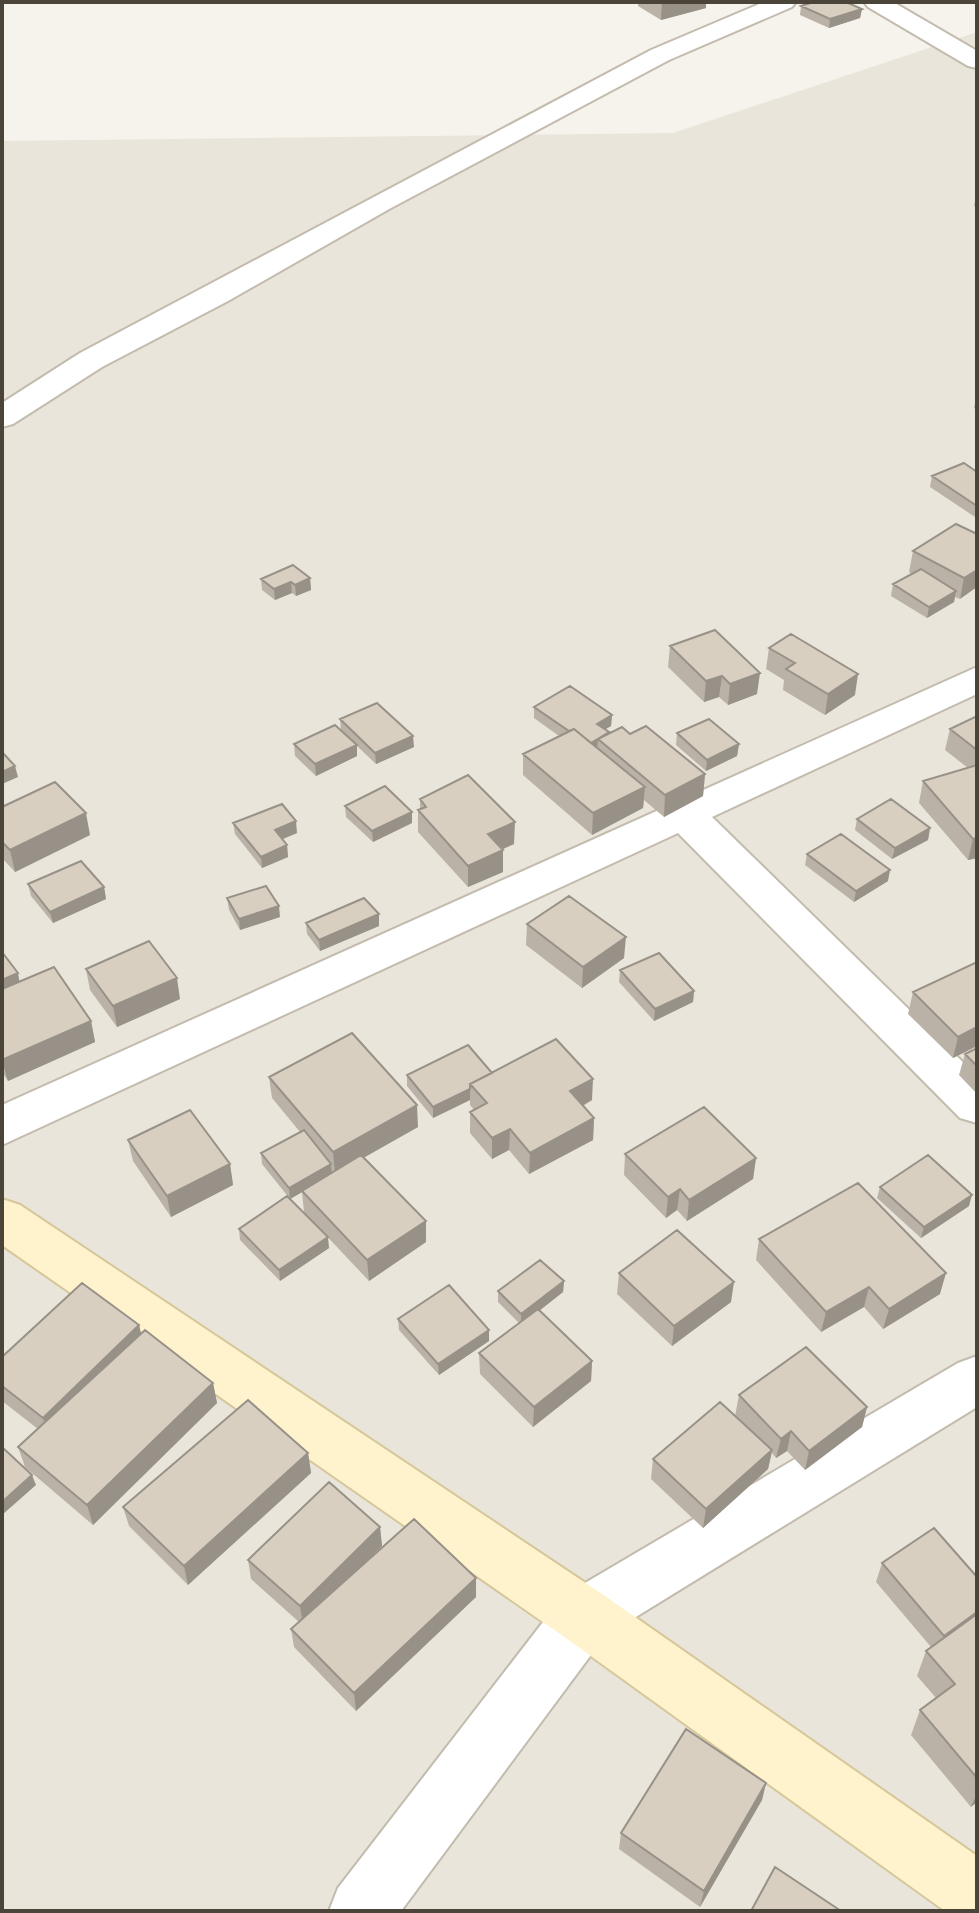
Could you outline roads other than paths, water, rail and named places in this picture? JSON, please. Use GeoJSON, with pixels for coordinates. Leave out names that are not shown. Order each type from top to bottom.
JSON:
{"type":"FeatureCollection","features":[{"type":"Feature","properties":{"kind":"street"},"geometry":{"type":"LineString","coordinates":[[2,417],[91,360],[217,295],[381,202],[660,55],[784,2]]}},
{"type":"Feature","properties":{"kind":"street"},"geometry":{"type":"LineString","coordinates":[[876,2],[977,61]]}},
{"type":"Feature","properties":{"kind":"street"},"geometry":{"type":"LineString","coordinates":[[2,1126],[977,679]]}},
{"type":"Feature","properties":{"kind":"street"},"geometry":{"type":"LineString","coordinates":[[685,815],[977,1105]]}},
{"type":"Feature","properties":{"kind":"street"},"geometry":{"type":"LineString","coordinates":[[2,1219],[584,1616],[977,1895]]}},
{"type":"Feature","properties":{"kind":"street"},"geometry":{"type":"LineString","coordinates":[[361,1911],[584,1616],[977,1379]]}}]}
